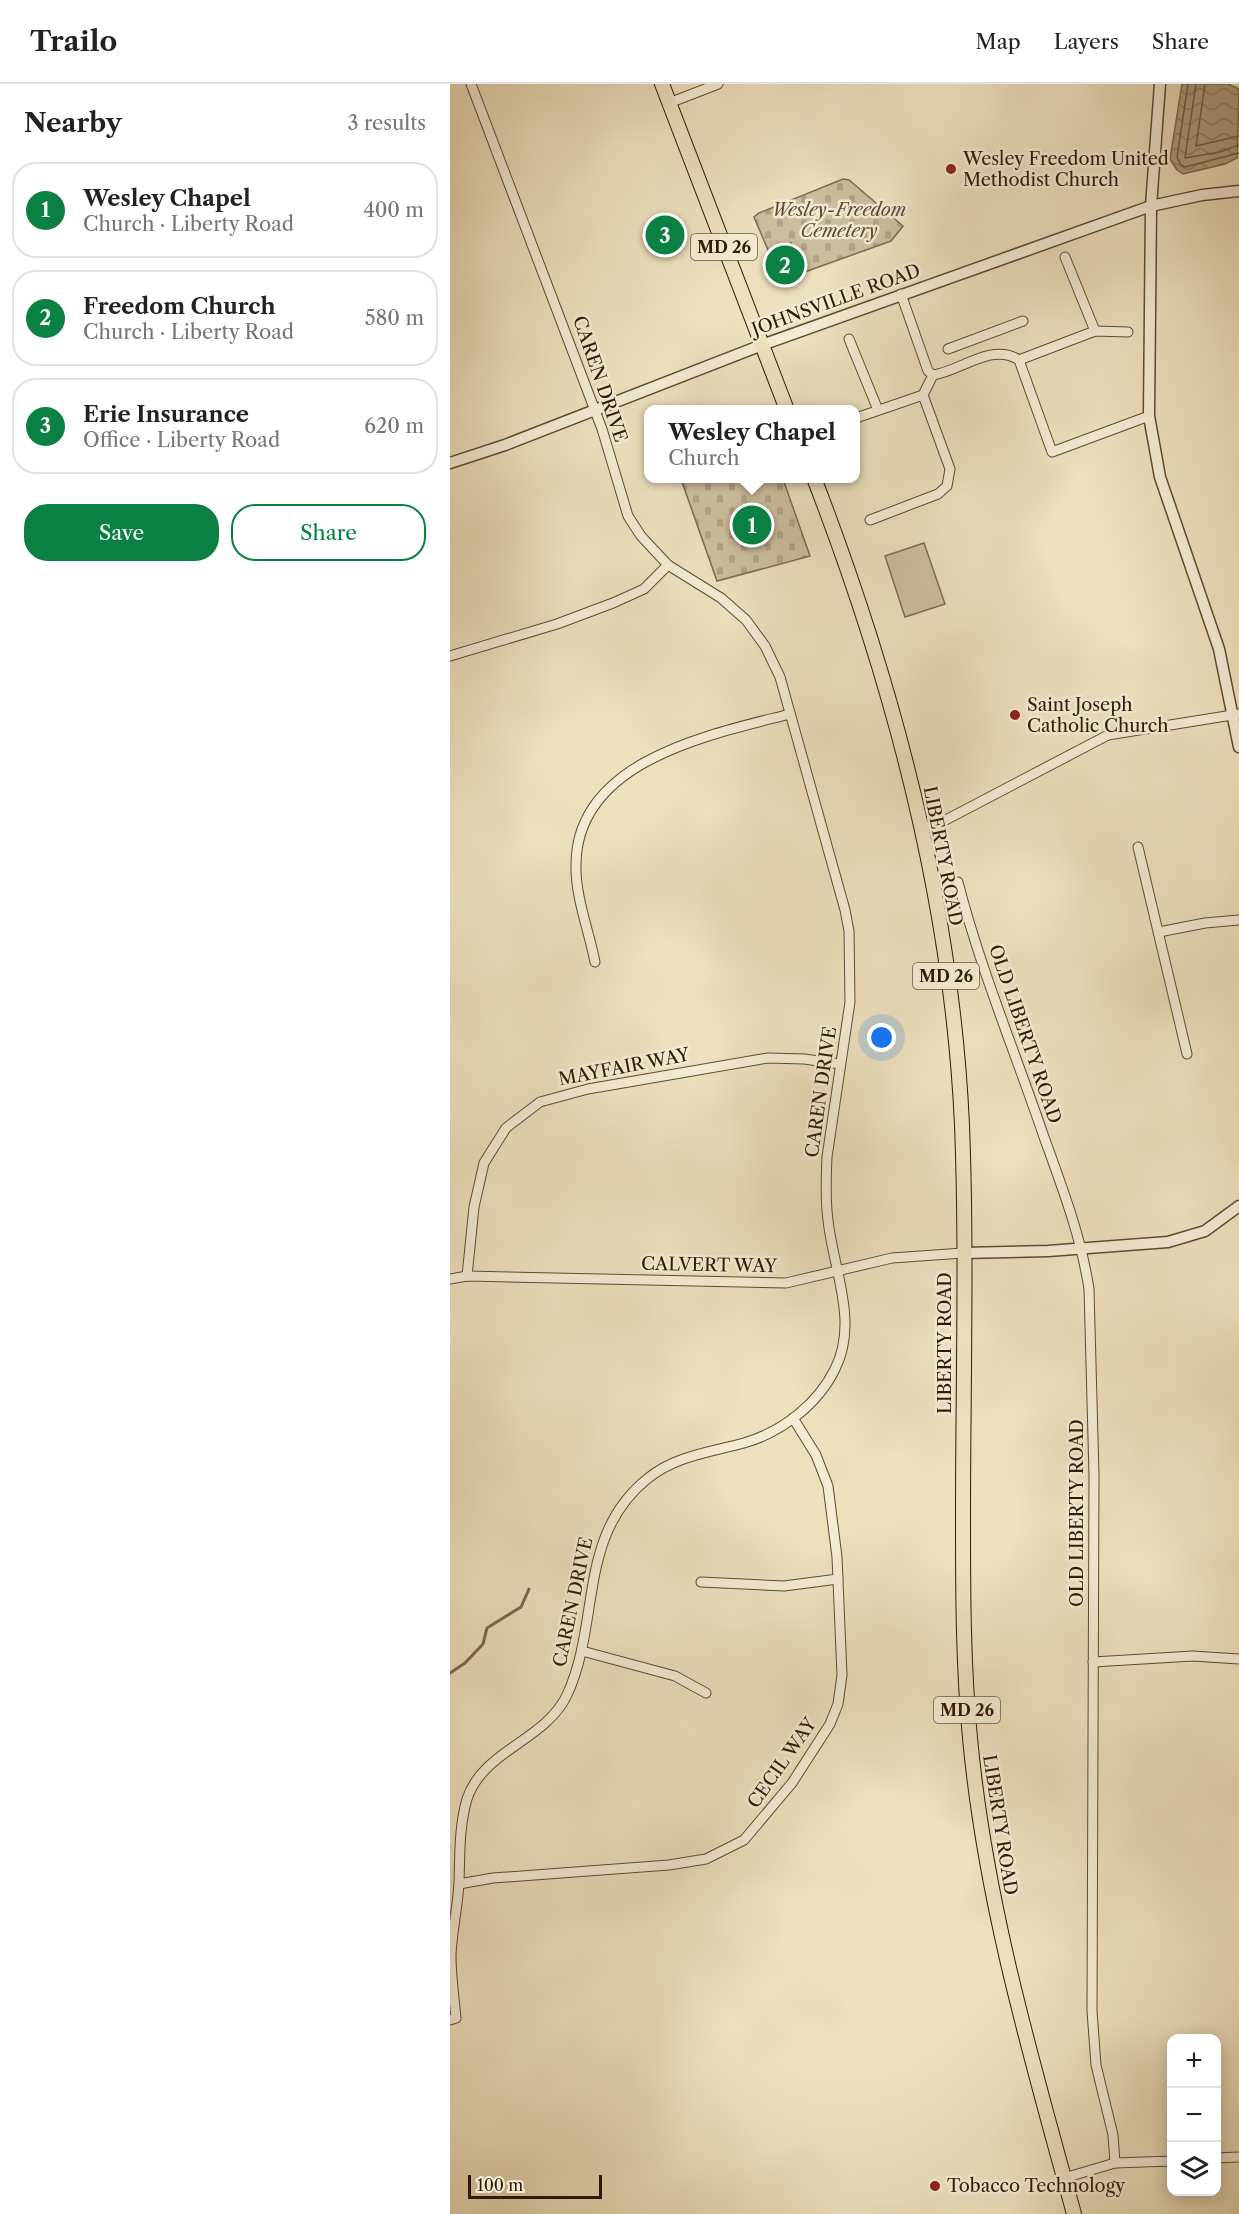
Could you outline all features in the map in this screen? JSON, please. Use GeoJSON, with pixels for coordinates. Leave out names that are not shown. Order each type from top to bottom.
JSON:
{"type":"FeatureCollection","features":[{"type":"Feature","properties":{"kind":"main road","name":"MD 26"},"geometry":{"type":"LineString","coordinates":[[662,84],[785,405]]}},
{"type":"Feature","properties":{"kind":"main road","name":"LIBERTY ROAD"},"geometry":{"type":"LineString","coordinates":[[816,483],[874,648],[898,730],[921,828],[940,935],[955,1045],[962,1124],[963,1634],[972,1766],[998,1922],[1074,2214]]}},
{"type":"Feature","properties":{"kind":"street","name":"CAREN DRIVE"},"geometry":{"type":"LineString","coordinates":[[450,2020],[456,2018],[451,1954],[459,1884],[459,1837],[463,1815],[474,1783],[489,1765],[540,1728],[566,1697],[582,1652],[594,1569],[600,1545],[618,1509],[649,1477],[679,1460],[756,1439],[793,1418],[813,1402],[824,1387],[842,1350],[845,1309],[828,1222],[826,1181],[850,1002],[849,931],[845,910],[780,677],[755,630],[734,608],[668,565],[641,536],[628,516],[595,411],[471,84]]}},
{"type":"Feature","properties":{"kind":"street"},"geometry":{"type":"LineString","coordinates":[[669,103],[718,84]]}},
{"type":"Feature","properties":{"kind":"street"},"geometry":{"type":"LineString","coordinates":[[1160,84],[1151,206],[1149,416],[1160,477],[1208,613],[1237,715],[1239,747]]}},
{"type":"Feature","properties":{"kind":"street","name":"JOHNSVILLE ROAD"},"geometry":{"type":"LineString","coordinates":[[450,463],[595,411],[762,345],[901,294],[1151,206],[1202,195],[1239,191]]}},
{"type":"Feature","properties":{"kind":"street"},"geometry":{"type":"LineString","coordinates":[[1065,257],[1095,331]]}},
{"type":"Feature","properties":{"kind":"street"},"geometry":{"type":"LineString","coordinates":[[901,294],[928,371],[933,375]]}},
{"type":"Feature","properties":{"kind":"street"},"geometry":{"type":"LineString","coordinates":[[948,349],[1023,321]]}},
{"type":"Feature","properties":{"kind":"street"},"geometry":{"type":"LineString","coordinates":[[1019,360],[1095,331],[1128,332]]}},
{"type":"Feature","properties":{"kind":"street"},"geometry":{"type":"LineString","coordinates":[[981,336],[989,356]]}},
{"type":"Feature","properties":{"kind":"street"},"geometry":{"type":"LineString","coordinates":[[849,339],[878,410]]}},
{"type":"Feature","properties":{"kind":"street"},"geometry":{"type":"LineString","coordinates":[[860,416],[922,395],[933,375],[1001,353],[1010,354],[1019,360],[1052,452],[1149,416]]}},
{"type":"Feature","properties":{"kind":"street"},"geometry":{"type":"LineString","coordinates":[[870,520],[938,494],[947,486],[950,469],[922,395]]}},
{"type":"Feature","properties":{"kind":"street"},"geometry":{"type":"LineString","coordinates":[[450,656],[557,624],[628,597],[645,589],[668,565]]}},
{"type":"Feature","properties":{"kind":"street"},"geometry":{"type":"LineString","coordinates":[[595,962],[576,865],[586,823],[603,795],[627,773],[676,748],[732,729],[790,714]]}},
{"type":"Feature","properties":{"kind":"street"},"geometry":{"type":"LineString","coordinates":[[921,828],[938,824],[1108,735],[1237,715]]}},
{"type":"Feature","properties":{"kind":"street"},"geometry":{"type":"LineString","coordinates":[[1138,847],[1187,1054]]}},
{"type":"Feature","properties":{"kind":"street","name":"OLD LIBERTY ROAD"},"geometry":{"type":"LineString","coordinates":[[958,882],[966,916],[1068,1202],[1082,1249],[1092,1322],[1094,2046],[1098,2078],[1113,2135],[1115,2163]]}},
{"type":"Feature","properties":{"kind":"street"},"geometry":{"type":"LineString","coordinates":[[1159,932],[1205,923],[1239,920]]}},
{"type":"Feature","properties":{"kind":"street","name":"MAYFAIR WAY"},"geometry":{"type":"LineString","coordinates":[[467,1276],[474,1207],[484,1163],[506,1128],[540,1102],[588,1089],[768,1058],[804,1059],[840,1064]]}},
{"type":"Feature","properties":{"kind":"street"},"geometry":{"type":"LineString","coordinates":[[963,1253],[1082,1249],[1181,1239],[1212,1227],[1239,1206]]}},
{"type":"Feature","properties":{"kind":"street","name":"CALVERT WAY"},"geometry":{"type":"LineString","coordinates":[[450,1279],[467,1276],[775,1284],[798,1282],[892,1258],[963,1253]]}},
{"type":"Feature","properties":{"kind":"street","name":"CECIL WAY"},"geometry":{"type":"LineString","coordinates":[[459,1884],[493,1878],[669,1865],[706,1859],[744,1840],[792,1783],[835,1713],[842,1675],[838,1579],[828,1486],[816,1455],[793,1418]]}},
{"type":"Feature","properties":{"kind":"street"},"geometry":{"type":"LineString","coordinates":[[701,1582],[784,1587],[838,1579]]}},
{"type":"Feature","properties":{"kind":"street"},"geometry":{"type":"LineString","coordinates":[[582,1652],[675,1676],[706,1693]]}},
{"type":"Feature","properties":{"kind":"street"},"geometry":{"type":"LineString","coordinates":[[1093,1662],[1193,1656],[1239,1659]]}},
{"type":"Feature","properties":{"kind":"street"},"geometry":{"type":"LineString","coordinates":[[1221,2158],[1239,2157]]}},
{"type":"Feature","properties":{"kind":"street"},"geometry":{"type":"LineString","coordinates":[[1064,2178],[1115,2163],[1167,2161]]}},
{"type":"Feature","properties":{"kind":"green space","name":"Wesley-Freedom Cemetery"},"geometry":{"type":"Polygon","coordinates":[[[843,179],[849,180],[903,226],[891,241],[802,273],[791,243],[768,250],[754,217],[843,179]]]}},
{"type":"Feature","properties":{"kind":"green space"},"geometry":{"type":"Polygon","coordinates":[[[682,483],[784,483],[810,556],[717,581],[682,483]]]}},
{"type":"Feature","properties":{"kind":"green space"},"geometry":{"type":"Polygon","coordinates":[[[924,543],[945,604],[905,617],[885,556],[924,543]]]}},
{"type":"Feature","properties":{"kind":"water"},"geometry":{"type":"Polygon","coordinates":[[[1182,84],[1228,84],[1239,89],[1237,158],[1225,164],[1183,174],[1177,170],[1170,159],[1182,84]]]}},
{"type":"Feature","properties":{"kind":"waterway"},"geometry":{"type":"LineString","coordinates":[[450,1673],[465,1663],[483,1644],[487,1628],[521,1607],[529,1589]]}},
{"type":"Feature","properties":{"kind":"place","name":"Wesley Freedom United Methodist Church"},"geometry":{"type":"Point","coordinates":[951,169]}},
{"type":"Feature","properties":{"kind":"place","name":"Erie Insurance"},"geometry":{"type":"Point","coordinates":[665,235]}},
{"type":"Feature","properties":{"kind":"place","name":"Freedom Church"},"geometry":{"type":"Point","coordinates":[785,265]}},
{"type":"Feature","properties":{"kind":"place","name":"Wesley Chapel"},"geometry":{"type":"Point","coordinates":[752,525]}},
{"type":"Feature","properties":{"kind":"place","name":"Saint Joseph Catholic Church"},"geometry":{"type":"Point","coordinates":[1015,715]}},
{"type":"Feature","properties":{"kind":"place","name":"Tobacco Technology"},"geometry":{"type":"Point","coordinates":[935,2186]}}]}
